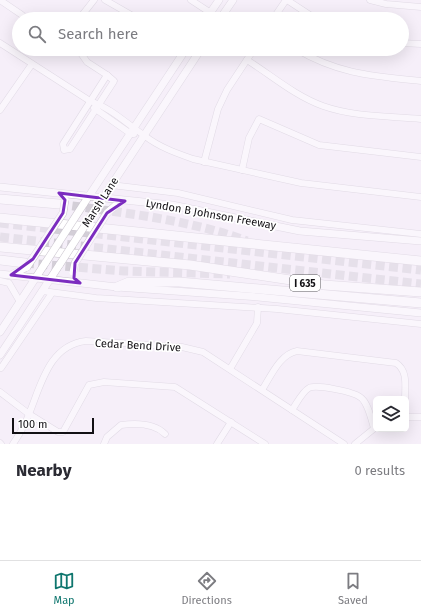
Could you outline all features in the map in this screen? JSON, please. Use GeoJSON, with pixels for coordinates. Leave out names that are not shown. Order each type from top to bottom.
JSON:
{"type":"FeatureCollection","features":[{"type":"Feature","properties":{"kind":"highway"},"geometry":{"type":"LineString","coordinates":[[0,199],[62,202]]}},
{"type":"Feature","properties":{"kind":"highway","name":"Lyndon B Johnson Freeway"},"geometry":{"type":"LineString","coordinates":[[0,218],[421,261]]}},
{"type":"Feature","properties":{"kind":"highway","name":"I 635"},"geometry":{"type":"LineString","coordinates":[[0,247],[190,265],[324,285],[421,292]]}},
{"type":"Feature","properties":{"kind":"highway"},"geometry":{"type":"LineString","coordinates":[[0,260],[26,265]]}},
{"type":"Feature","properties":{"kind":"highway"},"geometry":{"type":"LineString","coordinates":[[117,287],[129,282],[178,282],[421,303]]}},
{"type":"Feature","properties":{"kind":"main road"},"geometry":{"type":"LineString","coordinates":[[211,12],[219,0]]}},
{"type":"Feature","properties":{"kind":"main road"},"geometry":{"type":"LineString","coordinates":[[225,12],[233,0]]}},
{"type":"Feature","properties":{"kind":"main road","name":"Marsh Lane"},"geometry":{"type":"LineString","coordinates":[[0,332],[181,56]]}},
{"type":"Feature","properties":{"kind":"main road","name":"Marsh Lane"},"geometry":{"type":"LineString","coordinates":[[0,355],[196,56]]}},
{"type":"Feature","properties":{"kind":"main road","name":"Lyndon B Johnson Freeway"},"geometry":{"type":"LineString","coordinates":[[0,187],[172,206],[300,231],[421,242]]}},
{"type":"Feature","properties":{"kind":"main road"},"geometry":{"type":"LineString","coordinates":[[11,275],[26,265],[64,213],[59,193]]}},
{"type":"Feature","properties":{"kind":"main road"},"geometry":{"type":"LineString","coordinates":[[80,283],[74,278],[73,272],[75,263],[107,214],[115,206],[125,200]]}},
{"type":"Feature","properties":{"kind":"main road"},"geometry":{"type":"LineString","coordinates":[[0,274],[117,287],[258,297],[421,313]]}},
{"type":"Feature","properties":{"kind":"street"},"geometry":{"type":"LineString","coordinates":[[0,0],[18,12]]}},
{"type":"Feature","properties":{"kind":"street"},"geometry":{"type":"LineString","coordinates":[[85,12],[94,0]]}},
{"type":"Feature","properties":{"kind":"street"},"geometry":{"type":"LineString","coordinates":[[106,0],[126,12]]}},
{"type":"Feature","properties":{"kind":"street"},"geometry":{"type":"LineString","coordinates":[[191,0],[204,12]]}},
{"type":"Feature","properties":{"kind":"street"},"geometry":{"type":"LineString","coordinates":[[278,12],[287,0],[305,12]]}},
{"type":"Feature","properties":{"kind":"street"},"geometry":{"type":"LineString","coordinates":[[370,0],[386,4],[421,7]]}},
{"type":"Feature","properties":{"kind":"street"},"geometry":{"type":"LineString","coordinates":[[0,43],[12,51]]}},
{"type":"Feature","properties":{"kind":"street"},"geometry":{"type":"LineString","coordinates":[[409,43],[421,44]]}},
{"type":"Feature","properties":{"kind":"street"},"geometry":{"type":"LineString","coordinates":[[20,56],[90,101],[99,104],[132,131]]}},
{"type":"Feature","properties":{"kind":"street"},"geometry":{"type":"LineString","coordinates":[[83,56],[87,62],[107,76],[114,81],[70,149],[64,150],[63,144],[107,76]]}},
{"type":"Feature","properties":{"kind":"street"},"geometry":{"type":"LineString","coordinates":[[204,162],[218,109],[227,90],[249,56]]}},
{"type":"Feature","properties":{"kind":"street"},"geometry":{"type":"LineString","coordinates":[[308,56],[344,71],[366,76],[421,81]]}},
{"type":"Feature","properties":{"kind":"street"},"geometry":{"type":"LineString","coordinates":[[246,60],[298,94],[323,106],[344,111],[421,120]]}},
{"type":"Feature","properties":{"kind":"street"},"geometry":{"type":"LineString","coordinates":[[0,110],[32,64]]}},
{"type":"Feature","properties":{"kind":"street"},"geometry":{"type":"LineString","coordinates":[[90,101],[95,111],[132,131],[177,154],[204,162],[301,183],[421,197]]}},
{"type":"Feature","properties":{"kind":"street"},"geometry":{"type":"LineString","coordinates":[[242,170],[249,138],[259,119],[319,145],[421,157]]}},
{"type":"Feature","properties":{"kind":"street"},"geometry":{"type":"LineString","coordinates":[[111,186],[178,193],[292,220],[421,234]]}},
{"type":"Feature","properties":{"kind":"street"},"geometry":{"type":"LineString","coordinates":[[0,281],[9,283],[20,302]]}},
{"type":"Feature","properties":{"kind":"street"},"geometry":{"type":"LineString","coordinates":[[42,291],[96,298],[258,307],[421,324]]}},
{"type":"Feature","properties":{"kind":"street"},"geometry":{"type":"LineString","coordinates":[[1,368],[52,293]]}},
{"type":"Feature","properties":{"kind":"street"},"geometry":{"type":"LineString","coordinates":[[230,369],[256,327],[259,316],[258,307]]}},
{"type":"Feature","properties":{"kind":"street","name":"Cedar Bend Drive"},"geometry":{"type":"LineString","coordinates":[[12,444],[29,414],[41,383],[56,355],[64,348],[78,342],[182,346],[203,352],[344,444]]}},
{"type":"Feature","properties":{"kind":"street"},"geometry":{"type":"LineString","coordinates":[[262,390],[284,356],[289,352],[297,351],[396,363],[402,367],[404,372],[405,396]]}},
{"type":"Feature","properties":{"kind":"street"},"geometry":{"type":"LineString","coordinates":[[0,392],[29,414],[58,432],[63,432],[89,385],[104,382],[175,387],[265,444]]}},
{"type":"Feature","properties":{"kind":"street"},"geometry":{"type":"LineString","coordinates":[[292,410],[305,391],[311,387],[318,386],[360,397],[373,423]]}},
{"type":"Feature","properties":{"kind":"street"},"geometry":{"type":"LineString","coordinates":[[409,417],[421,417]]}},
{"type":"Feature","properties":{"kind":"street"},"geometry":{"type":"LineString","coordinates":[[217,444],[231,422]]}},
{"type":"Feature","properties":{"kind":"street"},"geometry":{"type":"LineString","coordinates":[[104,444],[111,433],[121,425],[150,425],[159,428],[165,434]]}},
{"type":"Feature","properties":{"kind":"street"},"geometry":{"type":"LineString","coordinates":[[355,444],[373,429]]}},
{"type":"Feature","properties":{"kind":"highlighted area"},"geometry":{"type":"Polygon","coordinates":[[[59,193],[125,201],[107,213],[75,263],[74,278],[80,283],[11,275],[33,259],[63,213],[65,200],[59,193]]]}},
{"type":"Feature","properties":{"kind":"tunnel"},"geometry":{"type":"LineString","coordinates":[[59,204],[178,222],[225,233],[247,241]]}},
{"type":"Feature","properties":{"kind":"tunnel"},"geometry":{"type":"LineString","coordinates":[[0,223],[421,270]]}},
{"type":"Feature","properties":{"kind":"tunnel"},"geometry":{"type":"LineString","coordinates":[[0,237],[421,284]]}},
{"type":"Feature","properties":{"kind":"tunnel"},"geometry":{"type":"LineString","coordinates":[[25,263],[124,271],[230,274]]}}]}
